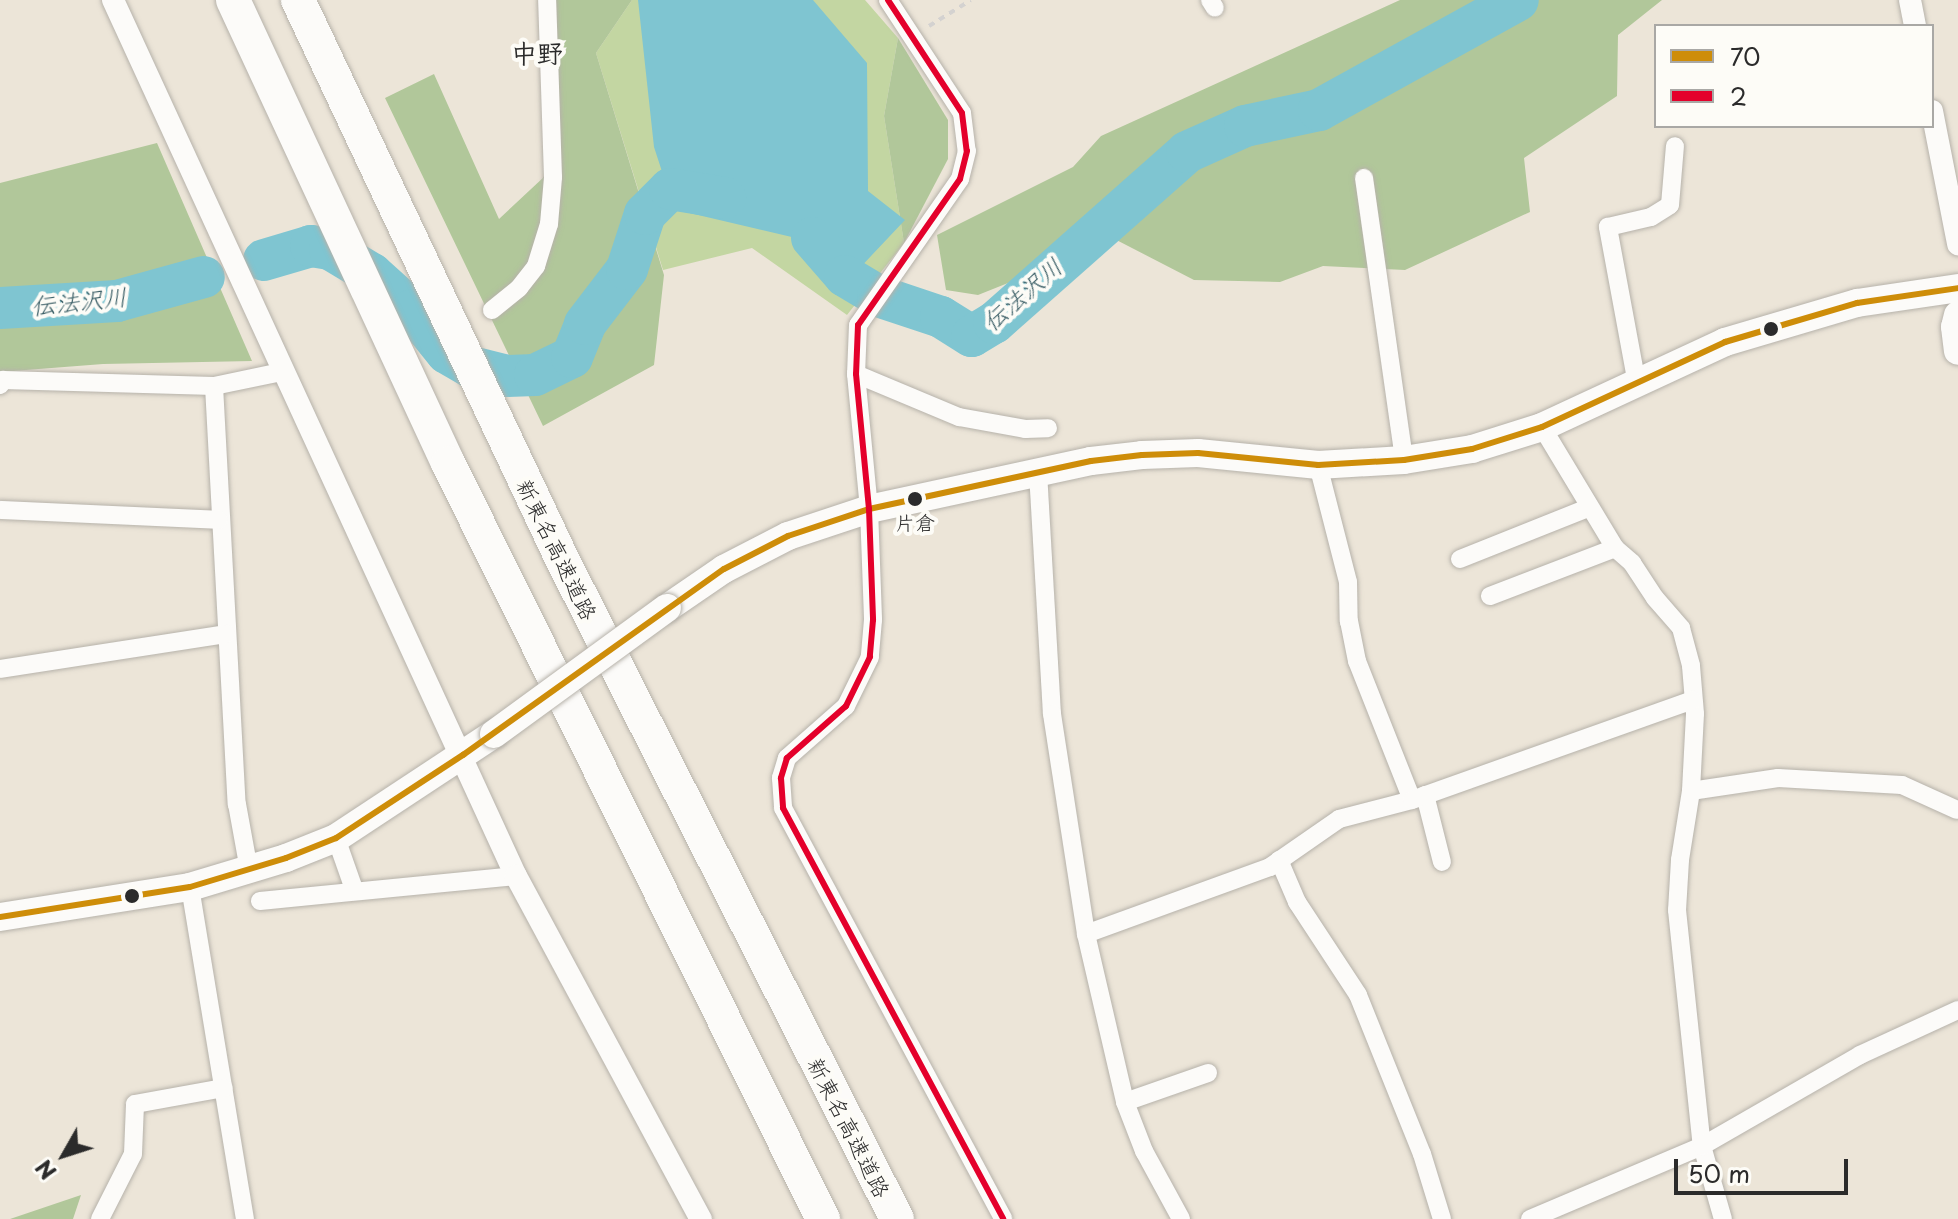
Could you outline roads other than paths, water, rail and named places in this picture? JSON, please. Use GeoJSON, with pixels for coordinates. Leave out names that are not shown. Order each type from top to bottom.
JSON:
{"type":"FeatureCollection","features":[{"type":"Feature","properties":{"kind":"highway"},"geometry":{"type":"LineString","coordinates":[[233,0],[448,463],[823,1219]]}},
{"type":"Feature","properties":{"kind":"highway","name":"新東名高速道路"},"geometry":{"type":"LineString","coordinates":[[298,0],[568,571],[897,1219]]}},
{"type":"Feature","properties":{"kind":"main road"},"geometry":{"type":"LineString","coordinates":[[0,917],[190,887],[249,870],[336,838],[494,734],[724,569],[788,536],[869,509],[1038,472],[1142,455],[1198,453],[1318,465],[1404,460],[1472,449],[1542,427],[1725,342],[1857,303],[1958,288]]}},
{"type":"Feature","properties":{"kind":"main road"},"geometry":{"type":"LineString","coordinates":[[1958,315],[1955,327],[1958,351]]}},
{"type":"Feature","properties":{"kind":"street"},"geometry":{"type":"LineString","coordinates":[[113,0],[281,372],[463,755],[516,876],[701,1219]]}},
{"type":"Feature","properties":{"kind":"street"},"geometry":{"type":"LineString","coordinates":[[492,310],[519,288],[536,266],[549,224],[553,177],[547,0]]}},
{"type":"Feature","properties":{"kind":"street"},"geometry":{"type":"LineString","coordinates":[[888,0],[962,113],[967,151],[960,179],[858,325],[856,374],[869,509],[873,620],[870,657],[846,706],[787,758],[781,778],[783,808],[1003,1219]]}},
{"type":"Feature","properties":{"kind":"street"},"geometry":{"type":"LineString","coordinates":[[1910,0],[1915,24]]}},
{"type":"Feature","properties":{"kind":"street"},"geometry":{"type":"LineString","coordinates":[[1934,121],[1958,244]]}},
{"type":"Feature","properties":{"kind":"street"},"geometry":{"type":"LineString","coordinates":[[1637,384],[1608,227],[1651,217],[1670,205],[1675,146]]}},
{"type":"Feature","properties":{"kind":"street"},"geometry":{"type":"LineString","coordinates":[[1364,178],[1404,460]]}},
{"type":"Feature","properties":{"kind":"street"},"geometry":{"type":"LineString","coordinates":[[0,385],[3,380],[214,386],[281,372]]}},
{"type":"Feature","properties":{"kind":"street"},"geometry":{"type":"LineString","coordinates":[[856,374],[959,417],[1025,429],[1048,428]]}},
{"type":"Feature","properties":{"kind":"street"},"geometry":{"type":"LineString","coordinates":[[214,386],[237,804],[249,870]]}},
{"type":"Feature","properties":{"kind":"street"},"geometry":{"type":"LineString","coordinates":[[1542,427],[1588,508],[1615,548],[1632,563],[1655,598],[1681,628],[1691,666],[1691,791],[1680,860],[1677,910],[1702,1146],[1723,1219]]}},
{"type":"Feature","properties":{"kind":"street"},"geometry":{"type":"LineString","coordinates":[[1318,465],[1348,582],[1349,621],[1357,661],[1419,797],[1442,862]]}},
{"type":"Feature","properties":{"kind":"street"},"geometry":{"type":"LineString","coordinates":[[1038,472],[1052,714],[1086,934],[1125,1102],[1144,1151],[1181,1219]]}},
{"type":"Feature","properties":{"kind":"street"},"geometry":{"type":"LineString","coordinates":[[1460,559],[1588,508]]}},
{"type":"Feature","properties":{"kind":"street"},"geometry":{"type":"LineString","coordinates":[[0,510],[219,520]]}},
{"type":"Feature","properties":{"kind":"street"},"geometry":{"type":"LineString","coordinates":[[1490,596],[1615,548]]}},
{"type":"Feature","properties":{"kind":"street"},"geometry":{"type":"LineString","coordinates":[[0,669],[226,634]]}},
{"type":"Feature","properties":{"kind":"street"},"geometry":{"type":"LineString","coordinates":[[1086,934],[1204,893],[1279,860],[1339,819],[1419,797],[1693,700]]}},
{"type":"Feature","properties":{"kind":"street"},"geometry":{"type":"LineString","coordinates":[[1691,791],[1778,778],[1902,785],[1957,810]]}},
{"type":"Feature","properties":{"kind":"street"},"geometry":{"type":"LineString","coordinates":[[336,838],[354,889]]}},
{"type":"Feature","properties":{"kind":"street"},"geometry":{"type":"LineString","coordinates":[[1279,860],[1297,902],[1358,995],[1422,1154],[1442,1219]]}},
{"type":"Feature","properties":{"kind":"street"},"geometry":{"type":"LineString","coordinates":[[260,901],[354,889],[516,876]]}},
{"type":"Feature","properties":{"kind":"street"},"geometry":{"type":"LineString","coordinates":[[190,887],[245,1219]]}},
{"type":"Feature","properties":{"kind":"street"},"geometry":{"type":"LineString","coordinates":[[1530,1219],[1702,1146],[1860,1055],[1958,1010]]}},
{"type":"Feature","properties":{"kind":"street"},"geometry":{"type":"LineString","coordinates":[[1125,1102],[1208,1073]]}},
{"type":"Feature","properties":{"kind":"street"},"geometry":{"type":"LineString","coordinates":[[100,1219],[133,1154],[135,1104],[224,1088]]}},
{"type":"Feature","properties":{"kind":"water"},"geometry":{"type":"Polygon","coordinates":[[[638,0],[813,0],[867,63],[868,191],[905,220],[838,291],[796,238],[681,211],[669,193],[654,147],[638,0]]]}},
{"type":"Feature","properties":{"kind":"waterway","name":"伝法沢川"},"geometry":{"type":"LineString","coordinates":[[812,238],[845,276],[878,296],[941,317],[972,336],[994,323],[1187,152],[1245,126],[1319,110],[1518,0]]}},
{"type":"Feature","properties":{"kind":"waterway","name":"伝法沢川"},"geometry":{"type":"LineString","coordinates":[[264,260],[311,246],[330,249],[372,274],[412,310],[447,353],[471,367],[506,376],[535,375],[572,357],[585,324],[627,269],[645,214],[670,189],[725,198]]}},
{"type":"Feature","properties":{"kind":"waterway","name":"伝法沢川"},"geometry":{"type":"LineString","coordinates":[[0,308],[117,301],[204,277]]}},
{"type":"Feature","properties":{"kind":"place","name":"片倉"},"geometry":{"type":"Point","coordinates":[915,499]}},
{"type":"Feature","properties":{"kind":"district","name":"中野"},"geometry":{"type":"Point","coordinates":[537,53]}}]}
